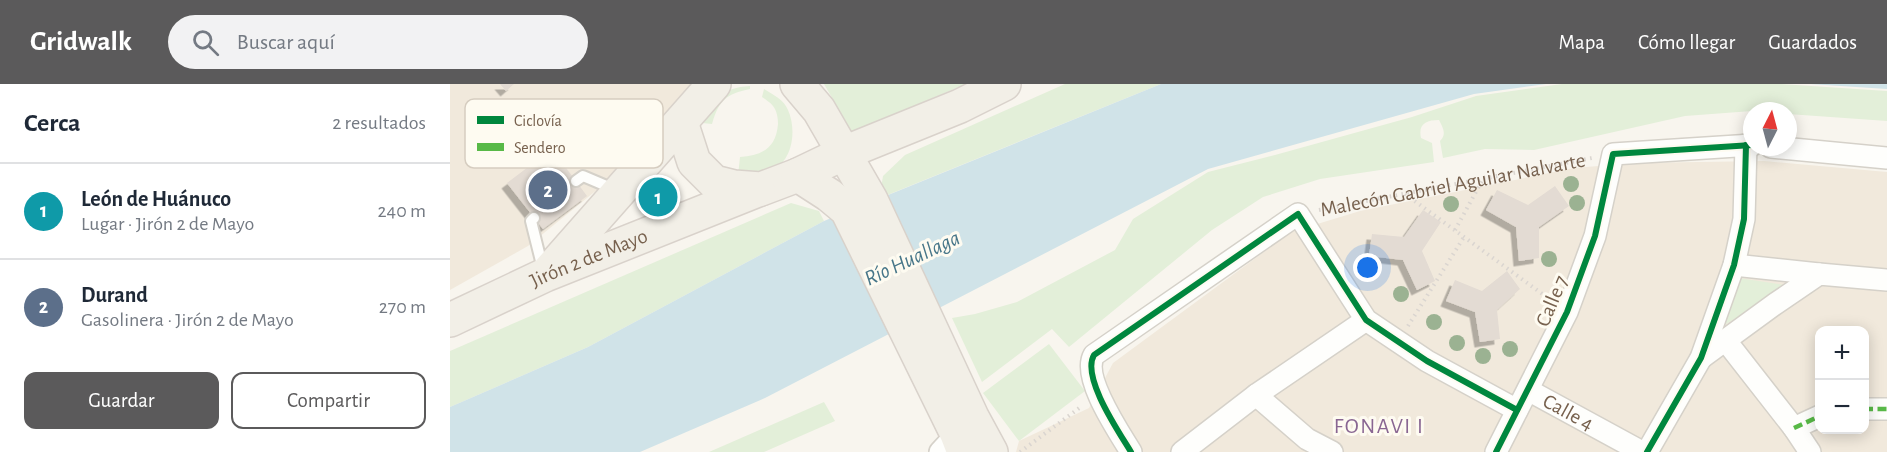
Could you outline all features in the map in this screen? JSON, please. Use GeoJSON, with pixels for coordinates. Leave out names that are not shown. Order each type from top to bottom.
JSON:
{"type":"FeatureCollection","features":[{"type":"Feature","properties":{"kind":"main road"},"geometry":{"type":"LineString","coordinates":[[663,142],[714,84]]}},
{"type":"Feature","properties":{"kind":"main road"},"geometry":{"type":"LineString","coordinates":[[797,84],[819,110],[844,153],[859,205],[927,346],[969,442]]}},
{"type":"Feature","properties":{"kind":"main road","name":"Jirón 2 de Mayo"},"geometry":{"type":"LineString","coordinates":[[450,320],[545,275],[798,176],[844,153],[960,105],[1004,84]]}},
{"type":"Feature","properties":{"kind":"main road"},"geometry":{"type":"LineString","coordinates":[[681,122],[694,162],[714,182],[734,187],[761,189]]}},
{"type":"Feature","properties":{"kind":"main road"},"geometry":{"type":"LineString","coordinates":[[545,275],[640,168]]}},
{"type":"Feature","properties":{"kind":"main road"},"geometry":{"type":"LineString","coordinates":[[798,176],[829,195],[859,205]]}},
{"type":"Feature","properties":{"kind":"street","name":"Malecón Gabriel Aguilar Nalvarte"},"geometry":{"type":"LineString","coordinates":[[1613,154],[1743,145]]}},
{"type":"Feature","properties":{"kind":"street"},"geometry":{"type":"LineString","coordinates":[[1797,149],[1887,158]]}},
{"type":"Feature","properties":{"kind":"street","name":"Calle 7"},"geometry":{"type":"LineString","coordinates":[[1496,452],[1567,312],[1595,236],[1613,154]]}},
{"type":"Feature","properties":{"kind":"street"},"geometry":{"type":"LineString","coordinates":[[1645,452],[1701,358],[1734,265],[1744,219],[1748,156]]}},
{"type":"Feature","properties":{"kind":"street","name":"Malecón Gabriel Aguilar Nalvarte"},"geometry":{"type":"LineString","coordinates":[[1098,395],[1091,366],[1094,355],[1298,214]]}},
{"type":"Feature","properties":{"kind":"street"},"geometry":{"type":"LineString","coordinates":[[1298,214],[1366,320],[1427,361],[1517,410]]}},
{"type":"Feature","properties":{"kind":"street"},"geometry":{"type":"LineString","coordinates":[[1734,265],[1887,280]]}},
{"type":"Feature","properties":{"kind":"street"},"geometry":{"type":"LineString","coordinates":[[1701,358],[1819,274]]}},
{"type":"Feature","properties":{"kind":"street"},"geometry":{"type":"LineString","coordinates":[[1182,452],[1256,395],[1366,320]]}},
{"type":"Feature","properties":{"kind":"street"},"geometry":{"type":"LineString","coordinates":[[1726,341],[1810,452]]}},
{"type":"Feature","properties":{"kind":"street","name":"Calle 4"},"geometry":{"type":"LineString","coordinates":[[1527,390],[1645,452]]}},
{"type":"Feature","properties":{"kind":"street"},"geometry":{"type":"LineString","coordinates":[[1098,395],[1131,452]]}},
{"type":"Feature","properties":{"kind":"street"},"geometry":{"type":"LineString","coordinates":[[1256,395],[1307,439],[1332,452]]}},
{"type":"Feature","properties":{"kind":"street"},"geometry":{"type":"LineString","coordinates":[[1869,409],[1887,409]]}},
{"type":"Feature","properties":{"kind":"street"},"geometry":{"type":"LineString","coordinates":[[1794,428],[1815,418]]}},
{"type":"Feature","properties":{"kind":"lane"},"geometry":{"type":"LineString","coordinates":[[576,181],[583,176],[619,192]]}},
{"type":"Feature","properties":{"kind":"lane"},"geometry":{"type":"LineString","coordinates":[[534,218],[531,221],[545,275]]}},
{"type":"Feature","properties":{"kind":"path"},"geometry":{"type":"LineString","coordinates":[[1455,230],[1484,178]]}},
{"type":"Feature","properties":{"kind":"path"},"geometry":{"type":"LineString","coordinates":[[1405,194],[1567,312]]}},
{"type":"Feature","properties":{"kind":"path"},"geometry":{"type":"LineString","coordinates":[[1398,342],[1464,237]]}},
{"type":"Feature","properties":{"kind":"path"},"geometry":{"type":"LineString","coordinates":[[1020,452],[1098,395]]}},
{"type":"Feature","properties":{"kind":"shaded area"},"geometry":{"type":"Polygon","coordinates":[[[450,84],[695,84],[663,122],[663,99],[465,99],[465,168],[624,168],[528,246],[450,290],[450,84]]]}},
{"type":"Feature","properties":{"kind":"shaded area"},"geometry":{"type":"Polygon","coordinates":[[[1764,161],[1887,172],[1887,452],[1016,452],[1019,441],[1089,408],[1113,363],[1291,232],[1360,211],[1574,168],[1635,163],[1764,161]]]}},
{"type":"Feature","properties":{"kind":"green space"},"geometry":{"type":"Polygon","coordinates":[[[824,84],[966,84],[852,132],[824,84]]]}},
{"type":"Feature","properties":{"kind":"green space"},"geometry":{"type":"Polygon","coordinates":[[[1065,84],[1161,84],[885,196],[881,188],[883,176],[905,155],[1065,84]]]}},
{"type":"Feature","properties":{"kind":"green space"},"geometry":{"type":"Polygon","coordinates":[[[1562,84],[1781,84],[1887,91],[1887,121],[1797,115],[1797,102],[1743,102],[1743,112],[1685,116],[1534,150],[1485,149],[1443,158],[1440,141],[1444,133],[1443,128],[1439,120],[1430,121],[1422,126],[1420,133],[1421,138],[1432,143],[1434,162],[1320,179],[1263,197],[1212,230],[1069,347],[1052,329],[982,382],[952,318],[1017,302],[1115,250],[1133,219],[1208,172],[1412,117],[1476,96],[1562,84]]]}},
{"type":"Feature","properties":{"kind":"green space"},"geometry":{"type":"Polygon","coordinates":[[[750,86],[750,89],[735,93],[725,99],[712,124],[702,123],[722,95],[733,89],[750,86]]]}},
{"type":"Feature","properties":{"kind":"green space"},"geometry":{"type":"Polygon","coordinates":[[[764,89],[781,101],[788,110],[792,127],[791,145],[784,161],[778,167],[763,173],[738,176],[740,157],[767,149],[777,132],[776,112],[772,105],[762,97],[764,89]]]}},
{"type":"Feature","properties":{"kind":"green space"},"geometry":{"type":"Polygon","coordinates":[[[662,180],[665,185],[662,188],[664,194],[669,197],[674,195],[676,202],[651,211],[642,198],[662,180]]]}},
{"type":"Feature","properties":{"kind":"green space"},"geometry":{"type":"Polygon","coordinates":[[[791,203],[819,211],[824,221],[588,347],[450,407],[450,351],[791,203]]]}},
{"type":"Feature","properties":{"kind":"green space"},"geometry":{"type":"Polygon","coordinates":[[[1739,278],[1791,286],[1719,328],[1739,278]]]}},
{"type":"Feature","properties":{"kind":"green space"},"geometry":{"type":"Polygon","coordinates":[[[1049,344],[1085,391],[1019,441],[983,393],[1049,344]]]}},
{"type":"Feature","properties":{"kind":"green space"},"geometry":{"type":"Polygon","coordinates":[[[824,402],[835,421],[764,452],[709,452],[824,402]]]}},
{"type":"Feature","properties":{"kind":"water","name":"Río Huallaga"},"geometry":{"type":"Polygon","coordinates":[[[1161,84],[1546,84],[1474,94],[1208,169],[765,398],[640,452],[450,452],[450,407],[588,347],[824,221],[1161,84]]]}},
{"type":"Feature","properties":{"kind":"water"},"geometry":{"type":"Polygon","coordinates":[[[1810,84],[1887,84],[1887,89],[1810,84]]]}},
{"type":"Feature","properties":{"kind":"building"},"geometry":{"type":"Polygon","coordinates":[[[500,84],[514,84],[506,91],[500,84]]]}},
{"type":"Feature","properties":{"kind":"building"},"geometry":{"type":"Polygon","coordinates":[[[527,168],[566,168],[587,196],[543,229],[507,183],[527,168]]]}},
{"type":"Feature","properties":{"kind":"building"},"geometry":{"type":"Polygon","coordinates":[[[1555,186],[1569,206],[1539,227],[1539,258],[1519,261],[1516,227],[1486,210],[1497,190],[1528,205],[1555,186]]]}},
{"type":"Feature","properties":{"kind":"building"},"geometry":{"type":"Polygon","coordinates":[[[1423,210],[1441,222],[1422,251],[1435,281],[1417,290],[1403,260],[1369,256],[1372,234],[1404,237],[1423,210]]]}},
{"type":"Feature","properties":{"kind":"building"},"geometry":{"type":"Polygon","coordinates":[[[1507,271],[1520,289],[1497,310],[1500,339],[1480,342],[1475,312],[1446,301],[1455,280],[1482,291],[1507,271]]]}},
{"type":"Feature","properties":{"kind":"marked path"},"geometry":{"type":"LineString","coordinates":[[1869,409],[1887,409]]}},
{"type":"Feature","properties":{"kind":"marked path"},"geometry":{"type":"LineString","coordinates":[[1794,428],[1815,418]]}},
{"type":"Feature","properties":{"kind":"cycle path"},"geometry":{"type":"LineString","coordinates":[[1496,452],[1567,312],[1595,236],[1613,154],[1743,146]]}},
{"type":"Feature","properties":{"kind":"cycle path"},"geometry":{"type":"LineString","coordinates":[[1647,452],[1701,358],[1734,265],[1744,219],[1746,156]]}},
{"type":"Feature","properties":{"kind":"cycle path"},"geometry":{"type":"LineString","coordinates":[[1131,452],[1097,390],[1091,365],[1094,355],[1298,214],[1366,320],[1427,361],[1517,410]]}},
{"type":"Feature","properties":{"kind":"place","name":"Durand"},"geometry":{"type":"Point","coordinates":[548,190]}},
{"type":"Feature","properties":{"kind":"place","name":"León de Huánuco"},"geometry":{"type":"Point","coordinates":[658,197]}},
{"type":"Feature","properties":{"kind":"district","name":"FONAVI I"},"geometry":{"type":"Point","coordinates":[1379,426]}}]}
